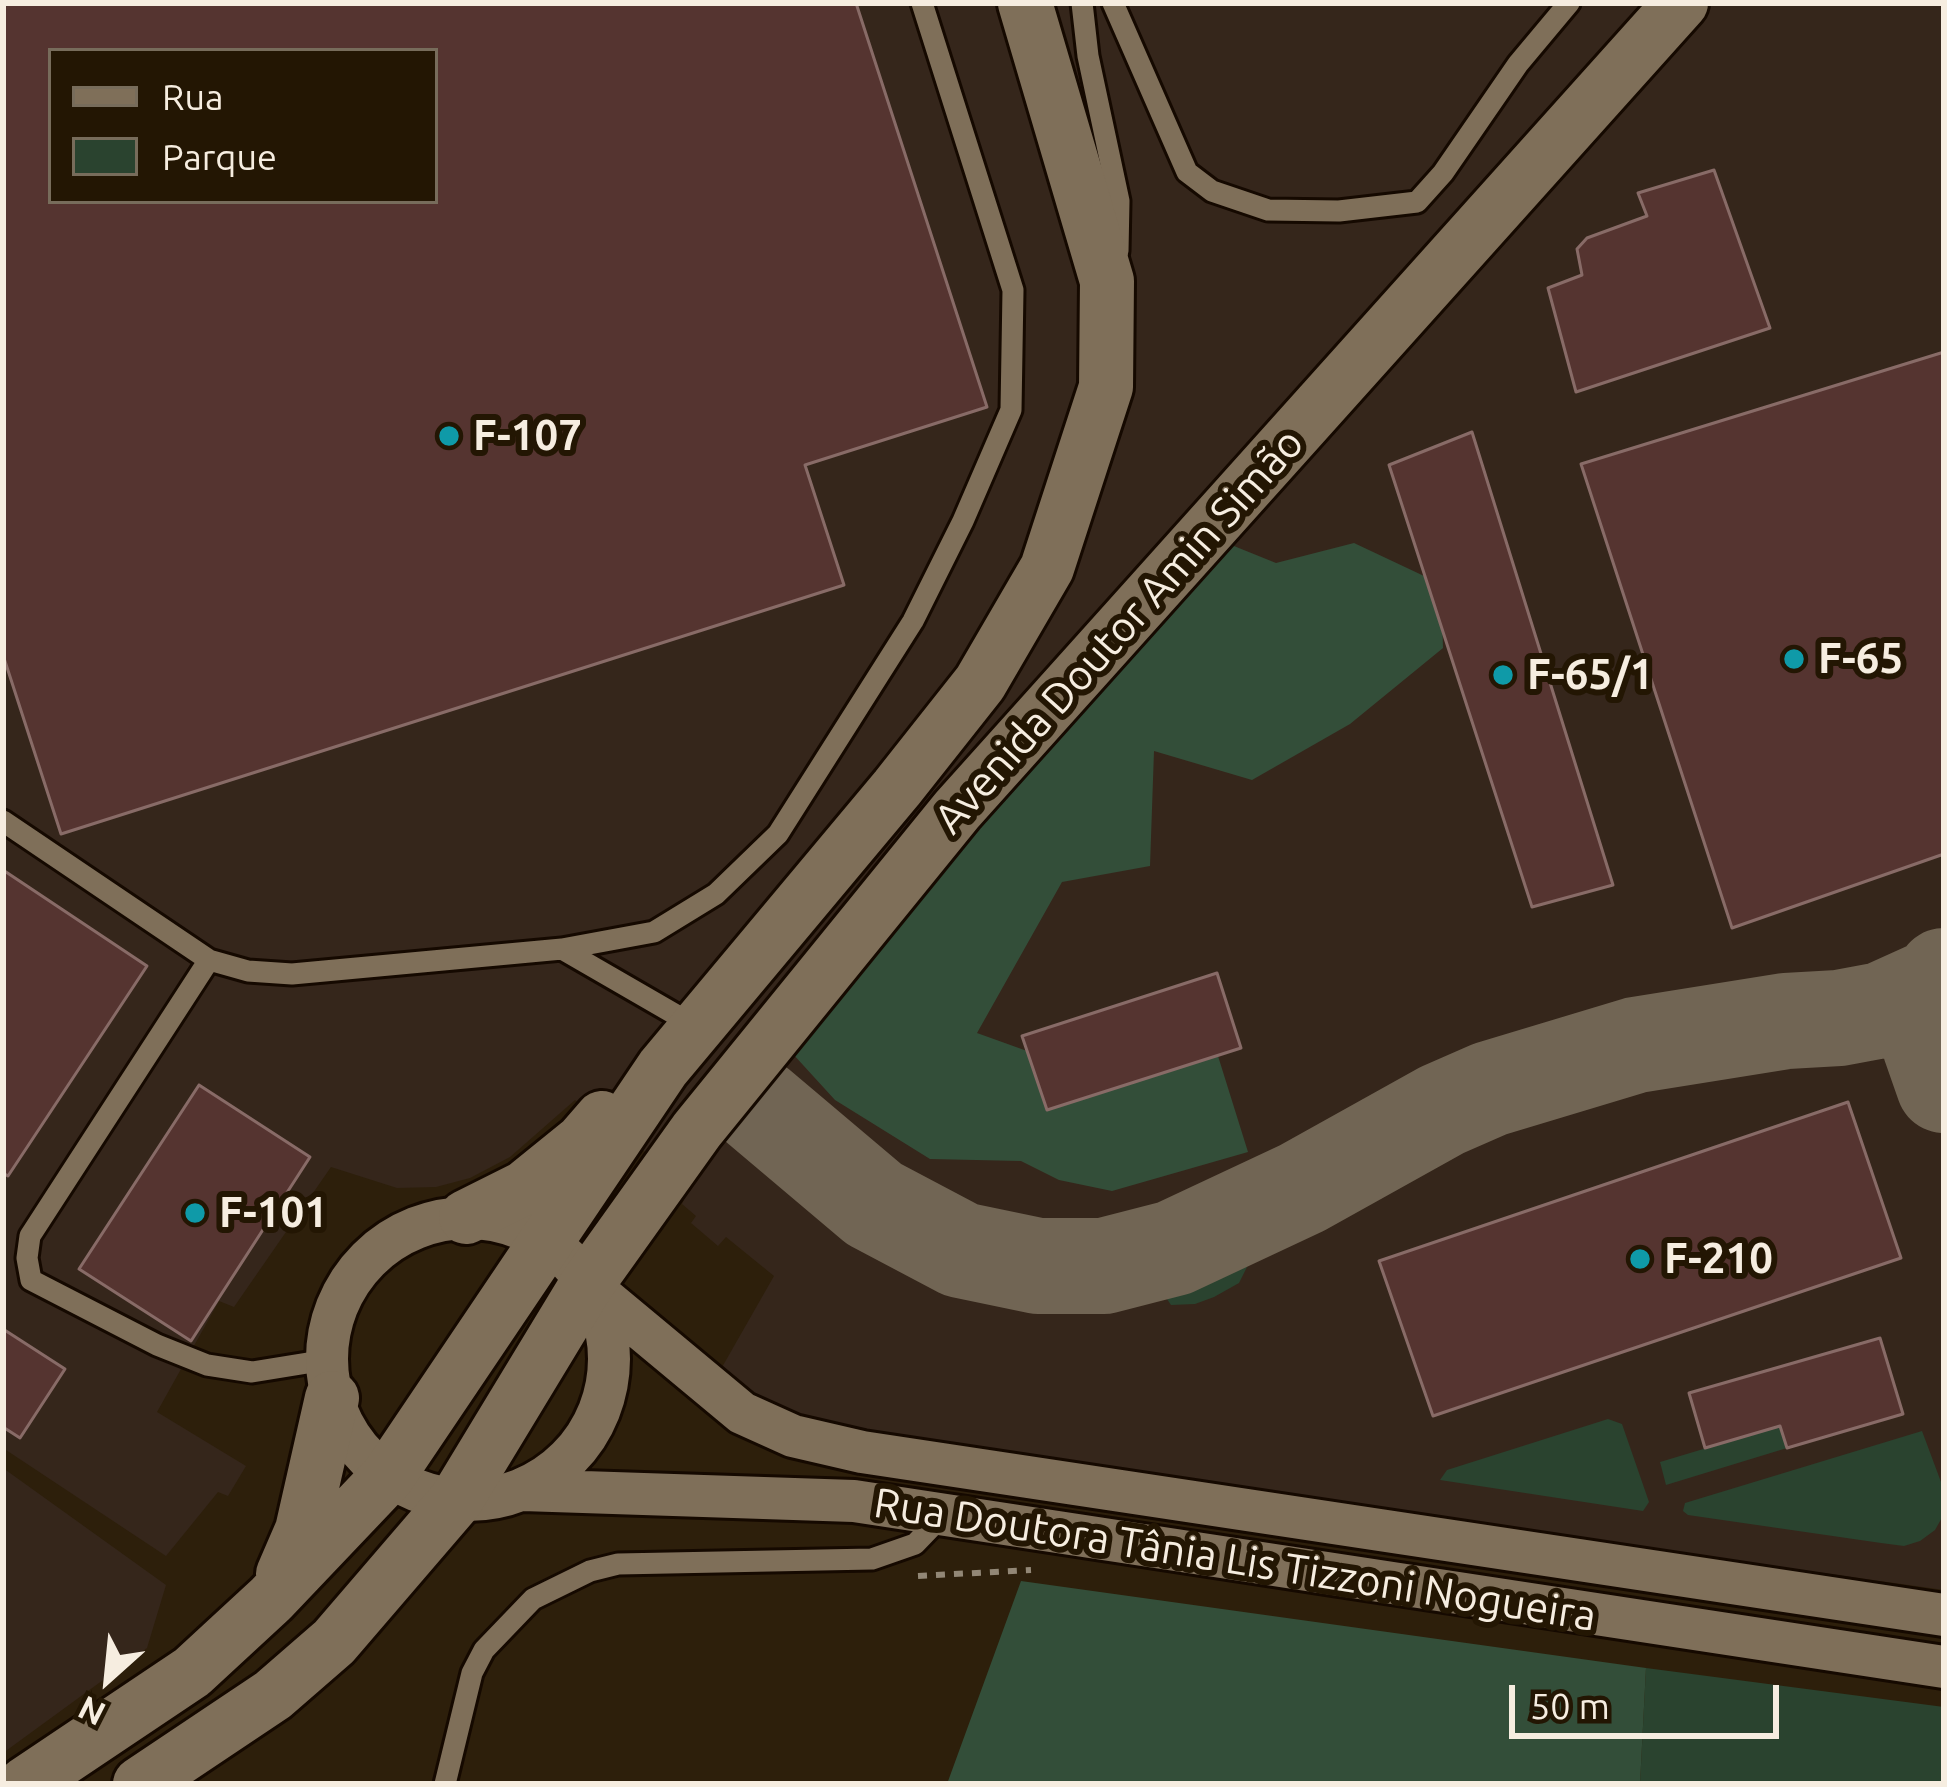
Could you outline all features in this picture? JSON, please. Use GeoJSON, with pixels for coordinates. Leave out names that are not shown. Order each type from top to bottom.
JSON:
{"type":"FeatureCollection","features":[{"type":"Feature","properties":{"kind":"street","name":"Avenida Doutor Amin Simão"},"geometry":{"type":"LineString","coordinates":[[26,1784],[192,1672],[272,1599],[388,1476],[663,1068],[980,682],[1047,568],[1106,387],[1107,293],[1072,153],[1025,3]]}},
{"type":"Feature","properties":{"kind":"street","name":"Avenida Doutor Amin Simão"},"geometry":{"type":"LineString","coordinates":[[140,1784],[273,1695],[334,1642],[456,1500],[587,1284],[697,1130],[957,810],[1682,3]]}},
{"type":"Feature","properties":{"kind":"street"},"geometry":{"type":"LineString","coordinates":[[697,1027],[748,1066]]}},
{"type":"Feature","properties":{"kind":"street"},"geometry":{"type":"LineString","coordinates":[[466,1217],[524,1188],[582,1142],[620,1097],[663,1068]]}},
{"type":"Feature","properties":{"kind":"street"},"geometry":{"type":"LineString","coordinates":[[272,1599],[302,1530],[329,1379],[331,1322],[345,1287],[369,1257],[400,1234],[435,1220],[466,1217],[511,1225],[546,1241]]}},
{"type":"Feature","properties":{"kind":"street","name":"Rua Doutora Tânia Lis Tizzoni Nogueira"},"geometry":{"type":"LineString","coordinates":[[546,1241],[587,1284],[742,1413],[793,1436],[862,1452],[1944,1615]]}},
{"type":"Feature","properties":{"kind":"street"},"geometry":{"type":"LineString","coordinates":[[523,1490],[558,1469],[586,1439],[603,1402],[610,1362],[608,1341],[587,1284]]}},
{"type":"Feature","properties":{"kind":"street"},"geometry":{"type":"LineString","coordinates":[[329,1379],[344,1428],[363,1455],[388,1476],[420,1492],[456,1500]]}},
{"type":"Feature","properties":{"kind":"street","name":"Rua Doutora Tânia Lis Tizzoni Nogueira"},"geometry":{"type":"LineString","coordinates":[[456,1500],[490,1499],[523,1490],[854,1501],[1944,1667]]}},
{"type":"Feature","properties":{"kind":"lane"},"geometry":{"type":"LineString","coordinates":[[3,821],[209,960],[248,971],[292,974],[562,949],[654,932],[716,894],[778,835],[913,621],[1011,410],[1013,290],[922,3]]}},
{"type":"Feature","properties":{"kind":"lane"},"geometry":{"type":"LineString","coordinates":[[1082,3],[1088,56],[1119,201],[1117,278],[1107,293]]}},
{"type":"Feature","properties":{"kind":"lane"},"geometry":{"type":"LineString","coordinates":[[1113,3],[1187,172],[1212,191],[1268,210],[1339,211],[1417,202],[1569,3]]}},
{"type":"Feature","properties":{"kind":"lane"},"geometry":{"type":"LineString","coordinates":[[562,949],[697,1027]]}},
{"type":"Feature","properties":{"kind":"lane"},"geometry":{"type":"LineString","coordinates":[[209,960],[30,1235],[31,1280],[157,1345],[207,1365],[329,1379]]}},
{"type":"Feature","properties":{"kind":"lane"},"geometry":{"type":"LineString","coordinates":[[445,1784],[472,1673],[484,1650],[532,1599],[590,1571],[618,1564],[872,1559],[915,1544],[941,1517]]}},
{"type":"Feature","properties":{"kind":"path"},"geometry":{"type":"LineString","coordinates":[[899,1577],[1035,1570]]}},
{"type":"Feature","properties":{"kind":"shaded area"},"geometry":{"type":"Polygon","coordinates":[[[3,3],[1944,3],[1944,1590],[801,1426],[713,1383],[774,1276],[726,1237],[718,1246],[691,1223],[696,1216],[682,1204],[690,1185],[575,1100],[510,1157],[470,1178],[436,1187],[397,1188],[331,1167],[234,1307],[219,1301],[157,1412],[246,1466],[228,1496],[218,1492],[166,1556],[3,1448],[3,3]]]}},
{"type":"Feature","properties":{"kind":"shaded area"},"geometry":{"type":"Polygon","coordinates":[[[3,1468],[166,1585],[147,1648],[3,1753],[3,1468]]]}},
{"type":"Feature","properties":{"kind":"green space"},"geometry":{"type":"Polygon","coordinates":[[[1224,542],[1276,563],[1354,543],[1441,584],[1443,648],[1350,724],[1252,780],[1154,751],[1150,866],[1062,882],[977,1033],[1105,1079],[1218,1056],[1248,1152],[1112,1191],[1059,1180],[1021,1161],[930,1159],[835,1100],[782,1042],[860,943],[885,941],[944,869],[941,851],[1224,542]]]}},
{"type":"Feature","properties":{"kind":"green space"},"geometry":{"type":"Polygon","coordinates":[[[1252,1257],[1239,1283],[1214,1297],[1195,1304],[1171,1305],[1167,1299],[1166,1290],[1173,1282],[1252,1257]]]}},
{"type":"Feature","properties":{"kind":"green space"},"geometry":{"type":"Polygon","coordinates":[[[1608,1419],[1622,1424],[1649,1502],[1643,1511],[1440,1480],[1447,1470],[1608,1419]]]}},
{"type":"Feature","properties":{"kind":"green space"},"geometry":{"type":"Polygon","coordinates":[[[1780,1426],[1787,1448],[1666,1485],[1660,1462],[1780,1426]]]}},
{"type":"Feature","properties":{"kind":"green space"},"geometry":{"type":"Polygon","coordinates":[[[1922,1431],[1944,1490],[1944,1514],[1935,1530],[1920,1541],[1904,1546],[1683,1511],[1685,1503],[1922,1431]]]}},
{"type":"Feature","properties":{"kind":"green space"},"geometry":{"type":"Polygon","coordinates":[[[1021,1581],[1646,1668],[1640,1784],[947,1784],[1021,1581]]]}},
{"type":"Feature","properties":{"kind":"green space"},"geometry":{"type":"Polygon","coordinates":[[[1646,1668],[1944,1707],[1944,1784],[1640,1784],[1646,1668]]]}},
{"type":"Feature","properties":{"kind":"building","name":"F-107"},"geometry":{"type":"Polygon","coordinates":[[[3,3],[856,3],[987,407],[805,465],[844,585],[61,834],[3,655],[3,3]]]}},
{"type":"Feature","properties":{"kind":"building"},"geometry":{"type":"Polygon","coordinates":[[[1714,170],[1770,328],[1576,392],[1548,288],[1582,275],[1577,249],[1587,238],[1647,216],[1638,193],[1714,170]]]}},
{"type":"Feature","properties":{"kind":"building","name":"F-65"},"geometry":{"type":"Polygon","coordinates":[[[1944,352],[1944,854],[1732,928],[1581,464],[1944,352]]]}},
{"type":"Feature","properties":{"kind":"building","name":"F-65/1"},"geometry":{"type":"Polygon","coordinates":[[[1472,432],[1613,885],[1532,907],[1389,465],[1472,432]]]}},
{"type":"Feature","properties":{"kind":"building"},"geometry":{"type":"Polygon","coordinates":[[[3,870],[147,966],[8,1176],[3,1173],[3,870]]]}},
{"type":"Feature","properties":{"kind":"building"},"geometry":{"type":"Polygon","coordinates":[[[1217,973],[1241,1048],[1047,1110],[1022,1036],[1217,973]]]}},
{"type":"Feature","properties":{"kind":"building","name":"F-101"},"geometry":{"type":"Polygon","coordinates":[[[199,1085],[310,1157],[191,1341],[79,1269],[199,1085]]]}},
{"type":"Feature","properties":{"kind":"building","name":"F-210"},"geometry":{"type":"Polygon","coordinates":[[[1848,1102],[1901,1258],[1433,1416],[1379,1261],[1848,1102]]]}},
{"type":"Feature","properties":{"kind":"building"},"geometry":{"type":"Polygon","coordinates":[[[3,1329],[65,1369],[20,1438],[3,1427],[3,1329]]]}},
{"type":"Feature","properties":{"kind":"building"},"geometry":{"type":"Polygon","coordinates":[[[1880,1338],[1903,1414],[1787,1448],[1780,1426],[1705,1448],[1689,1393],[1880,1338]]]}},
{"type":"Feature","properties":{"kind":"taxiway"},"geometry":{"type":"LineString","coordinates":[[1944,976],[1930,995],[1928,1018],[1930,1045],[1944,1085]]}},
{"type":"Feature","properties":{"kind":"taxiway"},"geometry":{"type":"LineString","coordinates":[[758,1106],[874,1204],[961,1250],[1038,1266],[1104,1266],[1174,1248],[1302,1188],[1442,1110],[1490,1089],[1636,1045],[1882,1010],[1944,982]]}},
{"type":"Feature","properties":{"kind":"place","name":"F-107"},"geometry":{"type":"Point","coordinates":[449,436]}},
{"type":"Feature","properties":{"kind":"place","name":"F-65"},"geometry":{"type":"Point","coordinates":[1794,659]}},
{"type":"Feature","properties":{"kind":"place","name":"F-65/1"},"geometry":{"type":"Point","coordinates":[1503,675]}},
{"type":"Feature","properties":{"kind":"place","name":"F-101"},"geometry":{"type":"Point","coordinates":[195,1213]}},
{"type":"Feature","properties":{"kind":"place","name":"F-210"},"geometry":{"type":"Point","coordinates":[1640,1259]}}]}
